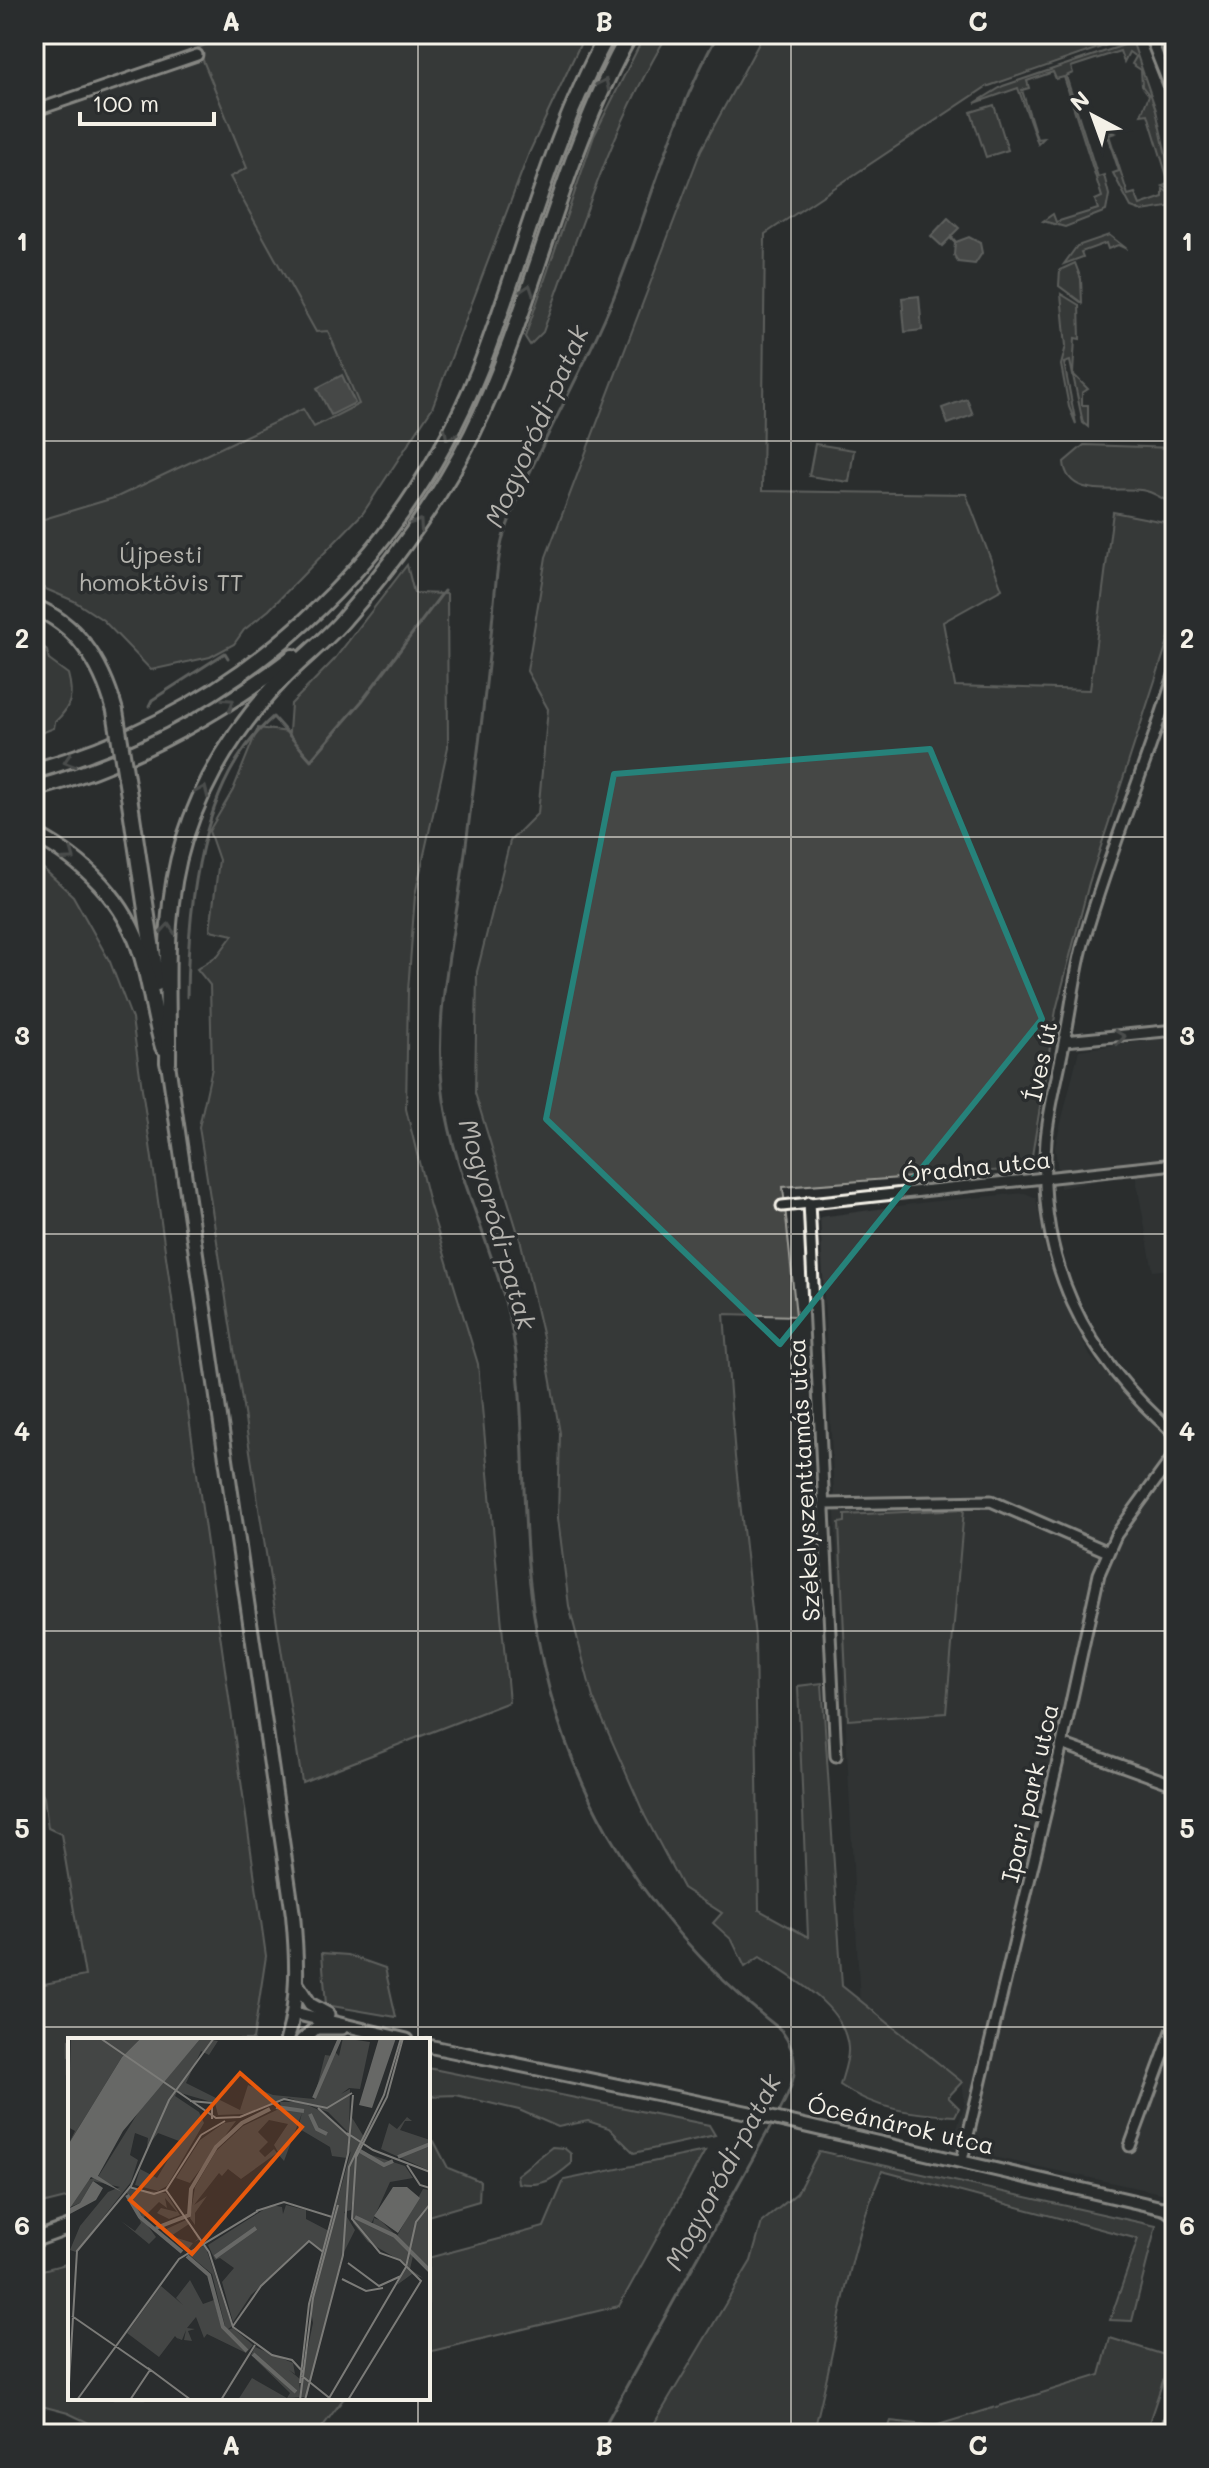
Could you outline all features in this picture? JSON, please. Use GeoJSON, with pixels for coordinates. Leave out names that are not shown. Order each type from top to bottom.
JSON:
{"type":"FeatureCollection","features":[{"type":"Feature","properties":{"kind":"highway"},"geometry":{"type":"LineString","coordinates":[[34,771],[144,731],[228,684],[318,612],[384,537],[430,472],[466,400],[563,131],[608,34]]}},
{"type":"Feature","properties":{"kind":"highway"},"geometry":{"type":"LineString","coordinates":[[168,1063],[169,917],[184,841],[200,796],[220,758],[245,721],[281,679],[345,619],[426,512],[472,433],[510,342],[582,136],[630,34]]}},
{"type":"Feature","properties":{"kind":"highway"},"geometry":{"type":"LineString","coordinates":[[34,789],[136,753],[208,716],[294,656],[370,586]]}},
{"type":"Feature","properties":{"kind":"highway"},"geometry":{"type":"LineString","coordinates":[[34,607],[68,628],[90,652],[100,668],[115,711],[168,1063]]}},
{"type":"Feature","properties":{"kind":"highway"},"geometry":{"type":"LineString","coordinates":[[34,834],[82,865],[117,905],[141,952],[168,1063]]}},
{"type":"Feature","properties":{"kind":"main road"},"geometry":{"type":"LineString","coordinates":[[168,1063],[293,1915],[296,1982],[294,2013],[288,2038]]}},
{"type":"Feature","properties":{"kind":"main road"},"geometry":{"type":"LineString","coordinates":[[34,2237],[68,2228]]}},
{"type":"Feature","properties":{"kind":"main road"},"geometry":{"type":"LineString","coordinates":[[1167,2434],[1175,2409]]}},
{"type":"Feature","properties":{"kind":"street"},"geometry":{"type":"LineString","coordinates":[[1149,34],[1175,100]]}},
{"type":"Feature","properties":{"kind":"street"},"geometry":{"type":"LineString","coordinates":[[34,111],[197,55]]}},
{"type":"Feature","properties":{"kind":"street","name":"Íves út"},"geometry":{"type":"LineString","coordinates":[[1175,672],[1084,939],[1050,1111],[1044,1178],[1045,1201],[1059,1267],[1088,1335],[1103,1360],[1126,1387],[1175,1434]]}},
{"type":"Feature","properties":{"kind":"street"},"geometry":{"type":"LineString","coordinates":[[1065,1041],[1175,1030]]}},
{"type":"Feature","properties":{"kind":"street","name":"Óradna utca"},"geometry":{"type":"LineString","coordinates":[[782,1206],[1175,1164]]}},
{"type":"Feature","properties":{"kind":"street","name":"Székelyszenttamás utca"},"geometry":{"type":"LineString","coordinates":[[809,1202],[836,1756]]}},
{"type":"Feature","properties":{"kind":"street","name":"Ipari park utca"},"geometry":{"type":"LineString","coordinates":[[962,2160],[1106,1551],[1175,1454]]}},
{"type":"Feature","properties":{"kind":"street"},"geometry":{"type":"LineString","coordinates":[[825,1504],[991,1501],[1106,1551]]}},
{"type":"Feature","properties":{"kind":"street"},"geometry":{"type":"LineString","coordinates":[[1062,1744],[1175,1785]]}},
{"type":"Feature","properties":{"kind":"street"},"geometry":{"type":"LineString","coordinates":[[296,1982],[301,1995],[317,2010],[358,2026]]}},
{"type":"Feature","properties":{"kind":"street"},"geometry":{"type":"LineString","coordinates":[[294,2013],[400,2038]]}},
{"type":"Feature","properties":{"kind":"street"},"geometry":{"type":"LineString","coordinates":[[1130,2146],[1175,2023]]}},
{"type":"Feature","properties":{"kind":"street"},"geometry":{"type":"LineString","coordinates":[[304,2038],[316,2028],[358,2026]]}},
{"type":"Feature","properties":{"kind":"street","name":"Óceánárok utca"},"geometry":{"type":"LineString","coordinates":[[430,2046],[962,2160],[1172,2211]]}},
{"type":"Feature","properties":{"kind":"highlighted area"},"geometry":{"type":"Polygon","coordinates":[[[930,749],[1042,1019],[780,1344],[546,1119],[614,774],[930,749]]]}},
{"type":"Feature","properties":{"kind":"shaded area"},"geometry":{"type":"Polygon","coordinates":[[[198,48],[247,169],[231,176],[328,330],[359,404],[314,427],[303,409],[117,497],[34,522],[34,114],[198,48]]]}},
{"type":"Feature","properties":{"kind":"shaded area"},"geometry":{"type":"Polygon","coordinates":[[[948,218],[959,228],[951,236],[956,242],[969,237],[980,243],[982,253],[975,264],[958,262],[954,255],[955,243],[950,238],[942,246],[931,236],[948,218]]]}},
{"type":"Feature","properties":{"kind":"shaded area"},"geometry":{"type":"Polygon","coordinates":[[[919,296],[922,330],[905,332],[902,298],[919,296]]]}},
{"type":"Feature","properties":{"kind":"shaded area"},"geometry":{"type":"Polygon","coordinates":[[[342,375],[355,403],[331,415],[317,388],[342,375]]]}},
{"type":"Feature","properties":{"kind":"shaded area"},"geometry":{"type":"Polygon","coordinates":[[[967,399],[973,415],[948,424],[942,408],[967,399]]]}},
{"type":"Feature","properties":{"kind":"shaded area"},"geometry":{"type":"Polygon","coordinates":[[[1175,1037],[1175,1268],[1153,1271],[1135,1173],[1060,1188],[1055,1147],[1079,1050],[1175,1037]]]}},
{"type":"Feature","properties":{"kind":"shaded area"},"geometry":{"type":"Polygon","coordinates":[[[1025,1193],[1036,1198],[1045,1250],[1056,1285],[1090,1356],[1175,1446],[1175,2196],[951,2148],[965,2103],[962,2082],[860,2004],[820,1217],[1025,1193]]]}},
{"type":"Feature","properties":{"kind":"green space","name":"Újpesti homoktövis TT"},"geometry":{"type":"Polygon","coordinates":[[[232,34],[585,34],[529,153],[432,408],[363,513],[269,610],[244,630],[234,644],[210,657],[151,670],[103,620],[74,601],[34,584],[34,522],[117,497],[303,409],[314,427],[359,404],[328,331],[316,332],[230,177],[247,168],[198,48],[232,34]]]}},
{"type":"Feature","properties":{"kind":"green space"},"geometry":{"type":"Polygon","coordinates":[[[645,34],[668,34],[614,142],[543,332],[530,345],[525,337],[594,136],[645,34]]]}},
{"type":"Feature","properties":{"kind":"green space"},"geometry":{"type":"Polygon","coordinates":[[[764,34],[1136,35],[986,87],[765,234],[762,491],[966,494],[1002,589],[943,622],[955,686],[1090,690],[1113,512],[1175,524],[1175,619],[1089,883],[1056,1010],[1030,1168],[783,1187],[796,1316],[724,1314],[735,1457],[755,1637],[759,1910],[808,1937],[798,1686],[822,1683],[842,1986],[962,2082],[948,2097],[959,2108],[955,2116],[895,2109],[867,2100],[840,2085],[848,2048],[845,2033],[837,2019],[814,1994],[760,1957],[745,1967],[732,1940],[713,1923],[722,1913],[683,1888],[645,1816],[593,1698],[569,1606],[558,1518],[560,1433],[544,1342],[521,1243],[475,1093],[477,972],[510,841],[538,813],[548,709],[527,671],[546,557],[701,150],[764,34]]]}},
{"type":"Feature","properties":{"kind":"green space"},"geometry":{"type":"Polygon","coordinates":[[[1136,41],[1134,46],[1156,110],[1174,192],[1163,186],[1169,183],[1148,114],[1141,115],[1149,95],[1142,86],[1141,70],[1132,64],[1136,57],[1129,52],[1124,62],[1120,51],[1071,67],[1073,73],[1066,76],[1098,177],[1104,175],[1109,195],[1106,211],[1065,227],[1043,221],[1053,214],[1056,222],[1098,209],[1095,200],[1102,197],[1064,77],[1056,79],[1053,72],[1027,81],[1029,88],[1022,90],[1037,139],[1044,138],[1038,144],[1018,88],[975,103],[1003,86],[1136,41]]]}},
{"type":"Feature","properties":{"kind":"green space"},"geometry":{"type":"Polygon","coordinates":[[[994,105],[1008,150],[986,157],[971,112],[994,105]]]}},
{"type":"Feature","properties":{"kind":"green space"},"geometry":{"type":"Polygon","coordinates":[[[1109,131],[1115,133],[1109,135],[1128,195],[1135,193],[1140,205],[1163,197],[1163,189],[1174,196],[1175,206],[1142,211],[1131,207],[1113,173],[1119,171],[1108,138],[1102,140],[1109,131]]]}},
{"type":"Feature","properties":{"kind":"green space"},"geometry":{"type":"Polygon","coordinates":[[[1109,235],[1127,249],[1118,245],[1108,249],[1106,243],[1081,252],[1083,257],[1064,264],[1077,246],[1109,235]]]}},
{"type":"Feature","properties":{"kind":"green space"},"geometry":{"type":"Polygon","coordinates":[[[1075,263],[1081,279],[1082,303],[1059,286],[1060,270],[1075,263]]]}},
{"type":"Feature","properties":{"kind":"green space"},"geometry":{"type":"Polygon","coordinates":[[[1061,294],[1079,305],[1080,339],[1075,338],[1073,374],[1088,389],[1082,393],[1082,405],[1088,405],[1088,427],[1083,423],[1070,361],[1064,363],[1076,424],[1069,407],[1061,365],[1066,346],[1061,294]]]}},
{"type":"Feature","properties":{"kind":"green space"},"geometry":{"type":"Polygon","coordinates":[[[815,444],[854,450],[849,482],[809,476],[815,444]]]}},
{"type":"Feature","properties":{"kind":"green space"},"geometry":{"type":"Polygon","coordinates":[[[1084,445],[1175,448],[1175,506],[1146,491],[1097,489],[1075,483],[1067,474],[1064,462],[1084,445]]]}},
{"type":"Feature","properties":{"kind":"green space"},"geometry":{"type":"Polygon","coordinates":[[[407,565],[414,593],[447,594],[448,747],[415,895],[408,991],[406,1109],[429,1203],[478,1364],[509,1702],[302,1782],[199,1127],[212,1068],[210,985],[197,969],[218,955],[233,935],[210,930],[219,860],[209,831],[233,790],[258,728],[289,732],[291,704],[333,661],[407,565]]]}},
{"type":"Feature","properties":{"kind":"green space"},"geometry":{"type":"Polygon","coordinates":[[[34,635],[47,651],[49,660],[68,674],[71,689],[68,706],[54,728],[34,736],[34,694],[38,695],[34,686],[38,680],[34,674],[34,635]]]}},
{"type":"Feature","properties":{"kind":"green space"},"geometry":{"type":"Polygon","coordinates":[[[34,860],[73,896],[110,962],[132,1019],[266,1956],[253,2038],[68,2038],[68,2198],[34,2206],[34,1986],[85,1976],[61,1834],[48,1828],[44,1797],[34,1780],[34,860]]]}},
{"type":"Feature","properties":{"kind":"green space"},"geometry":{"type":"Polygon","coordinates":[[[964,1509],[946,1713],[848,1720],[839,1523],[845,1522],[845,1515],[964,1509]]]}},
{"type":"Feature","properties":{"kind":"green space"},"geometry":{"type":"Polygon","coordinates":[[[322,1953],[348,1955],[385,1968],[396,2017],[326,2005],[322,1953]]]}},
{"type":"Feature","properties":{"kind":"green space"},"geometry":{"type":"Polygon","coordinates":[[[430,2068],[709,2125],[715,2135],[634,2153],[609,2128],[588,2121],[558,2127],[519,2110],[456,2095],[430,2096],[430,2068]]]}},
{"type":"Feature","properties":{"kind":"green space"},"geometry":{"type":"Polygon","coordinates":[[[430,2140],[434,2141],[448,2168],[480,2181],[479,2201],[430,2215],[430,2140]]]}},
{"type":"Feature","properties":{"kind":"green space"},"geometry":{"type":"Polygon","coordinates":[[[552,2147],[564,2148],[571,2154],[571,2164],[547,2181],[518,2183],[517,2175],[552,2147]]]}},
{"type":"Feature","properties":{"kind":"green space"},"geometry":{"type":"Polygon","coordinates":[[[705,2151],[619,2306],[430,2352],[430,2257],[544,2227],[564,2180],[705,2151]]]}},
{"type":"Feature","properties":{"kind":"green space"},"geometry":{"type":"Polygon","coordinates":[[[819,2151],[1156,2226],[1132,2321],[1110,2320],[1138,2239],[882,2171],[859,2235],[813,2434],[648,2434],[751,2261],[762,2222],[797,2193],[819,2151]]]}},
{"type":"Feature","properties":{"kind":"green space"},"geometry":{"type":"Polygon","coordinates":[[[68,2264],[68,2400],[342,2400],[317,2434],[112,2434],[68,2413],[34,2404],[34,2272],[68,2264]]]}},
{"type":"Feature","properties":{"kind":"green space"},"geometry":{"type":"Polygon","coordinates":[[[1110,2338],[1171,2357],[1145,2434],[886,2434],[891,2421],[935,2426],[1100,2375],[1110,2338]]]}},
{"type":"Feature","properties":{"kind":"waterway","name":"Mogyoródi-patak"},"geometry":{"type":"LineString","coordinates":[[718,34],[687,98],[613,299],[528,477],[503,537],[461,884],[446,975],[440,1050],[450,1132],[502,1289],[516,1353],[530,1584],[540,1651],[557,1715],[580,1776],[608,1834],[643,1888],[683,1939],[729,1986],[781,2030],[788,2041],[794,2073],[777,2116]]}},
{"type":"Feature","properties":{"kind":"waterway"},"geometry":{"type":"LineString","coordinates":[[187,997],[195,886],[203,847],[228,775],[248,744],[273,717],[311,760],[362,701],[444,591]]}},
{"type":"Feature","properties":{"kind":"waterway"},"geometry":{"type":"LineString","coordinates":[[149,706],[152,700],[225,653],[228,658]]}},
{"type":"Feature","properties":{"kind":"waterway","name":"Mogyoródi-patak"},"geometry":{"type":"LineString","coordinates":[[600,2434],[773,2122]]}},
{"type":"Feature","properties":{"kind":"waterway"},"geometry":{"type":"LineString","coordinates":[[34,2432],[47,2434]]}}]}
